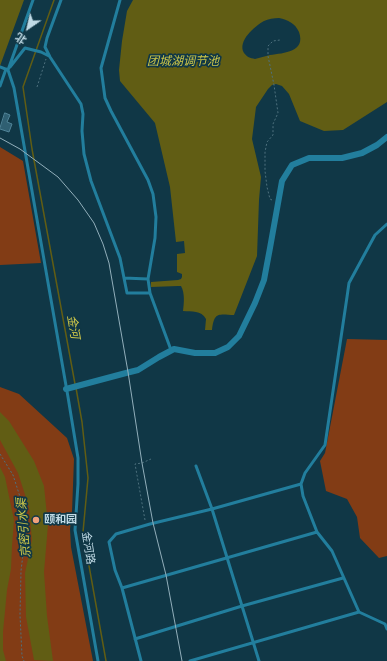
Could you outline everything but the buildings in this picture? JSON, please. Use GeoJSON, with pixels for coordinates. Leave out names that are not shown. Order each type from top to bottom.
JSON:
{"type":"FeatureCollection","features":[{"type":"Feature","properties":{"kind":"street"},"geometry":{"type":"LineString","coordinates":[[68,389],[138,370],[174,349],[195,353],[215,353],[228,347],[239,336],[264,280],[282,181],[292,165],[309,158],[342,158],[362,153],[377,145],[387,137]]}},
{"type":"Feature","properties":{"kind":"lane"},"geometry":{"type":"LineString","coordinates":[[0,86],[33,0]]}},
{"type":"Feature","properties":{"kind":"lane"},"geometry":{"type":"LineString","coordinates":[[61,0],[45,47],[48,56],[81,104],[83,114],[82,131],[84,154],[91,180],[120,258],[127,293],[150,293]]}},
{"type":"Feature","properties":{"kind":"lane"},"geometry":{"type":"LineString","coordinates":[[120,0],[101,68],[105,98],[148,180],[153,194],[156,217],[155,238],[148,279],[150,293],[171,350]]}},
{"type":"Feature","properties":{"kind":"lane"},"geometry":{"type":"LineString","coordinates":[[7,70],[25,48],[41,52],[48,56]]}},
{"type":"Feature","properties":{"kind":"lane"},"geometry":{"type":"LineString","coordinates":[[1,67],[7,70]]}},
{"type":"Feature","properties":{"kind":"lane","name":"金河路"},"geometry":{"type":"LineString","coordinates":[[7,70],[14,88],[68,389],[78,458],[75,530],[98,661]]}},
{"type":"Feature","properties":{"kind":"lane"},"geometry":{"type":"LineString","coordinates":[[359,612],[332,551],[317,532],[303,496],[301,484],[305,473],[325,445],[349,283],[375,235],[387,224]]}},
{"type":"Feature","properties":{"kind":"lane"},"geometry":{"type":"LineString","coordinates":[[124,278],[148,279]]}},
{"type":"Feature","properties":{"kind":"lane"},"geometry":{"type":"LineString","coordinates":[[196,466],[212,509],[259,661]]}},
{"type":"Feature","properties":{"kind":"lane"},"geometry":{"type":"LineString","coordinates":[[141,661],[122,588],[115,570],[109,542],[116,534],[301,484]]}},
{"type":"Feature","properties":{"kind":"lane"},"geometry":{"type":"LineString","coordinates":[[122,588],[317,532]]}},
{"type":"Feature","properties":{"kind":"lane"},"geometry":{"type":"LineString","coordinates":[[135,639],[242,606],[344,578]]}},
{"type":"Feature","properties":{"kind":"lane"},"geometry":{"type":"LineString","coordinates":[[190,661],[359,612],[385,624],[387,629]]}},
{"type":"Feature","properties":{"kind":"path"},"geometry":{"type":"LineString","coordinates":[[278,204],[270,199],[265,171],[265,152],[267,142],[273,135],[273,124],[278,113],[268,56],[268,46],[273,41],[280,40]]}},
{"type":"Feature","properties":{"kind":"path"},"geometry":{"type":"LineString","coordinates":[[37,87],[48,56]]}},
{"type":"Feature","properties":{"kind":"path"},"geometry":{"type":"LineString","coordinates":[[0,454],[13,474],[22,503],[25,537],[20,571],[20,615],[22,656],[24,661]]}},
{"type":"Feature","properties":{"kind":"path"},"geometry":{"type":"LineString","coordinates":[[146,525],[135,464],[151,459]]}},
{"type":"Feature","properties":{"kind":"shaded area"},"geometry":{"type":"Polygon","coordinates":[[[0,147],[23,161],[41,263],[0,265],[0,147]]]}},
{"type":"Feature","properties":{"kind":"shaded area"},"geometry":{"type":"Polygon","coordinates":[[[347,339],[387,340],[387,556],[379,558],[360,538],[357,517],[347,499],[326,491],[320,461],[325,453],[347,339]]]}},
{"type":"Feature","properties":{"kind":"shaded area","name":"颐和园"},"geometry":{"type":"Polygon","coordinates":[[[0,387],[19,394],[67,438],[74,459],[70,529],[71,547],[93,661],[0,661],[0,387]]]}},
{"type":"Feature","properties":{"kind":"water"},"geometry":{"type":"Polygon","coordinates":[[[0,0],[24,0],[0,66],[0,0]]]}},
{"type":"Feature","properties":{"kind":"water","name":"团城湖调节池"},"geometry":{"type":"Polygon","coordinates":[[[133,0],[387,0],[387,102],[343,130],[324,131],[300,121],[289,94],[282,86],[276,84],[272,85],[256,107],[252,139],[261,177],[257,256],[234,315],[218,315],[214,320],[212,330],[205,330],[206,319],[202,314],[183,311],[184,295],[181,286],[151,287],[151,282],[181,279],[182,274],[177,272],[177,254],[185,253],[184,241],[176,242],[170,187],[155,123],[120,81],[119,70],[127,11],[133,0]],[[279,18],[269,19],[260,23],[248,34],[242,48],[245,54],[255,59],[287,52],[297,48],[300,39],[299,32],[293,24],[279,18]]]}},
{"type":"Feature","properties":{"kind":"water"},"geometry":{"type":"Polygon","coordinates":[[[0,412],[9,421],[34,461],[44,486],[48,525],[44,572],[47,616],[53,661],[34,660],[26,617],[25,573],[32,540],[29,507],[18,473],[0,440],[0,412]]]}},
{"type":"Feature","properties":{"kind":"water"},"geometry":{"type":"Polygon","coordinates":[[[0,467],[5,477],[14,520],[11,569],[7,590],[3,632],[3,650],[6,661],[0,661],[0,467]]]}},
{"type":"Feature","properties":{"kind":"waterway","name":"金河"},"geometry":{"type":"LineString","coordinates":[[54,0],[23,87],[32,149],[75,384]]}},
{"type":"Feature","properties":{"kind":"waterway","name":"金河"},"geometry":{"type":"LineString","coordinates":[[76,388],[82,422],[88,478],[83,532],[106,661]]}},
{"type":"Feature","properties":{"kind":"tram line"},"geometry":{"type":"LineString","coordinates":[[0,138],[20,149],[58,177],[78,200],[94,223],[103,244],[109,263],[153,523],[166,575],[182,661]]}},
{"type":"Feature","properties":{"kind":"place","name":"颐和园"},"geometry":{"type":"Point","coordinates":[36,520]}},
{"type":"Feature","properties":{"kind":"water label","name":"京密引水渠"},"geometry":{"type":"Point","coordinates":[24,528]}}]}
